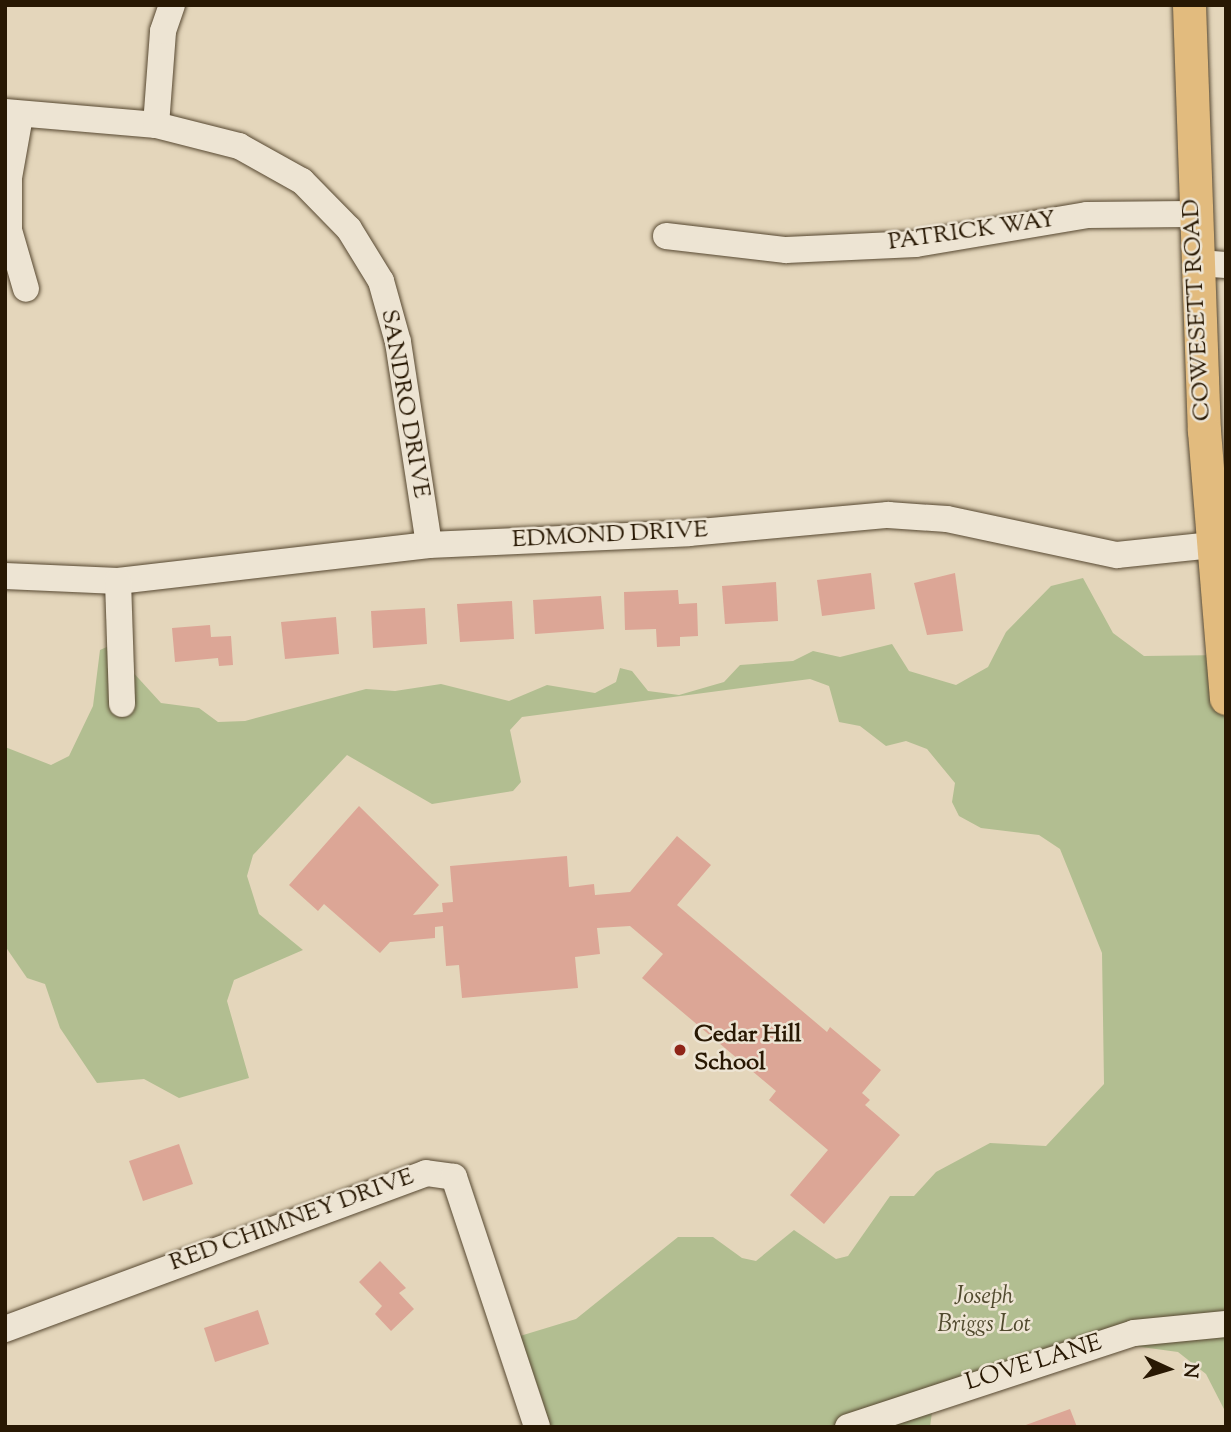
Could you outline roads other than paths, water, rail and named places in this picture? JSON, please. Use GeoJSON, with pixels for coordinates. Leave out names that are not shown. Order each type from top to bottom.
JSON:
{"type":"FeatureCollection","features":[{"type":"Feature","properties":{"kind":"main road","name":"COWESETT ROAD"},"geometry":{"type":"LineString","coordinates":[[1189,5],[1194,214],[1212,264],[1212,545],[1226,698]]}},
{"type":"Feature","properties":{"kind":"street"},"geometry":{"type":"LineString","coordinates":[[156,125],[163,31],[172,5]]}},
{"type":"Feature","properties":{"kind":"street"},"geometry":{"type":"LineString","coordinates":[[12,114],[9,230],[26,289]]}},
{"type":"Feature","properties":{"kind":"street","name":"SANDRO DRIVE"},"geometry":{"type":"LineString","coordinates":[[12,114],[110,117],[156,125],[249,152],[302,181],[349,229],[381,281],[398,342],[429,545]]}},
{"type":"Feature","properties":{"kind":"street","name":"PATRICK WAY"},"geometry":{"type":"LineString","coordinates":[[666,236],[799,250],[916,244],[1087,215],[1194,214]]}},
{"type":"Feature","properties":{"kind":"street","name":"EDMOND DRIVE"},"geometry":{"type":"LineString","coordinates":[[5,576],[118,581],[429,545],[663,535],[888,514],[947,519],[1117,555],[1212,545]]}},
{"type":"Feature","properties":{"kind":"street"},"geometry":{"type":"LineString","coordinates":[[118,581],[122,704]]}},
{"type":"Feature","properties":{"kind":"street","name":"RED CHIMNEY DRIVE"},"geometry":{"type":"LineString","coordinates":[[5,1329],[426,1173],[454,1177],[537,1427]]}},
{"type":"Feature","properties":{"kind":"street","name":"LOVE LANE"},"geometry":{"type":"LineString","coordinates":[[848,1427],[1134,1333],[1226,1324]]}},
{"type":"Feature","properties":{"kind":"place","name":"Cedar Hill School"},"geometry":{"type":"Point","coordinates":[680,1050]}},
{"type":"Feature","properties":{"kind":"park label","name":"Joseph Briggs Lot"},"geometry":{"type":"Point","coordinates":[984,1312]}}]}
